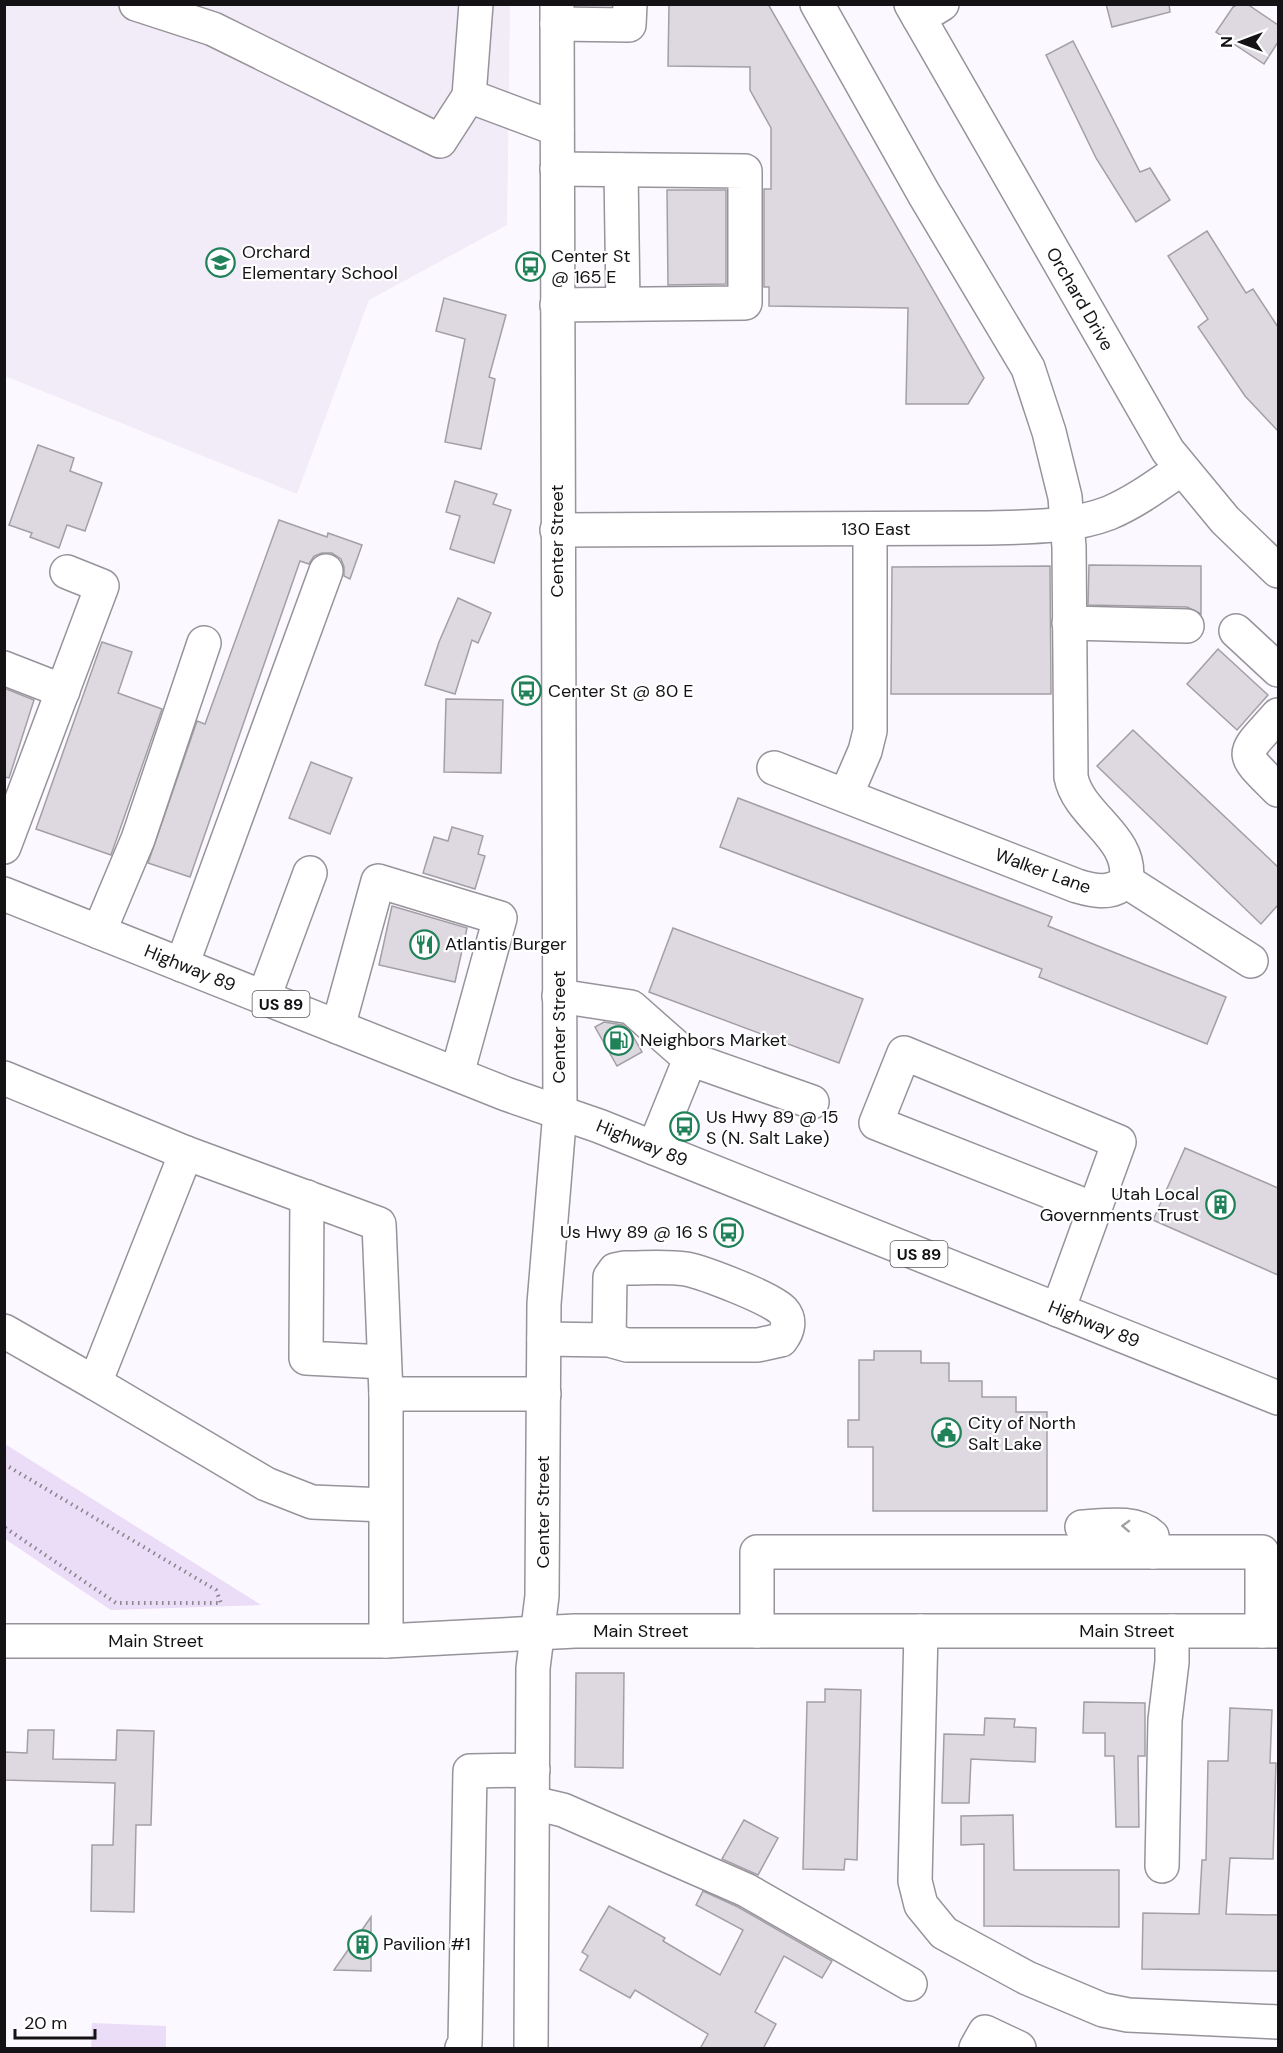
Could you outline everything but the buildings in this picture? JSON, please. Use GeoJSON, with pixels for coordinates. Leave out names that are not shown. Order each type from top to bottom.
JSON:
{"type":"FeatureCollection","features":[{"type":"Feature","properties":{"kind":"main road"},"geometry":{"type":"LineString","coordinates":[[136,4],[213,29],[440,141],[469,96],[467,8]]}},
{"type":"Feature","properties":{"kind":"main road"},"geometry":{"type":"LineString","coordinates":[[557,14],[630,25],[630,4]]}},
{"type":"Feature","properties":{"kind":"main road"},"geometry":{"type":"LineString","coordinates":[[817,4],[924,194],[1028,368],[1049,432],[1068,522],[1072,786],[1085,808],[1119,844],[1126,862],[1126,881],[1251,961]]}},
{"type":"Feature","properties":{"kind":"main road","name":"Orchard Drive"},"geometry":{"type":"LineString","coordinates":[[924,9],[1152,425],[1181,469],[1225,520],[1278,571]]}},
{"type":"Feature","properties":{"kind":"main road","name":"Center Street"},"geometry":{"type":"LineString","coordinates":[[531,2049],[533,1668],[542,1596],[546,1274],[554,1205],[560,1110],[557,14]]}},
{"type":"Feature","properties":{"kind":"main road"},"geometry":{"type":"LineString","coordinates":[[469,96],[558,129]]}},
{"type":"Feature","properties":{"kind":"main road"},"geometry":{"type":"LineString","coordinates":[[558,169],[746,171],[746,303],[558,305]]}},
{"type":"Feature","properties":{"kind":"main road"},"geometry":{"type":"LineString","coordinates":[[621,170],[623,304]]}},
{"type":"Feature","properties":{"kind":"main road","name":"130 East"},"geometry":{"type":"LineString","coordinates":[[558,530],[1015,528],[1068,522],[1116,510],[1139,498],[1181,469]]}},
{"type":"Feature","properties":{"kind":"main road"},"geometry":{"type":"LineString","coordinates":[[846,795],[866,751],[870,731],[870,529]]}},
{"type":"Feature","properties":{"kind":"main road"},"geometry":{"type":"LineString","coordinates":[[182,965],[326,571]]}},
{"type":"Feature","properties":{"kind":"main road"},"geometry":{"type":"LineString","coordinates":[[4,847],[13,798],[63,691],[102,586],[67,572]]}},
{"type":"Feature","properties":{"kind":"main road"},"geometry":{"type":"LineString","coordinates":[[1069,623],[1187,626]]}},
{"type":"Feature","properties":{"kind":"main road"},"geometry":{"type":"LineString","coordinates":[[1236,631],[1278,670]]}},
{"type":"Feature","properties":{"kind":"main road"},"geometry":{"type":"LineString","coordinates":[[99,932],[138,839],[204,644]]}},
{"type":"Feature","properties":{"kind":"main road"},"geometry":{"type":"LineString","coordinates":[[4,668],[63,691]]}},
{"type":"Feature","properties":{"kind":"main road"},"geometry":{"type":"LineString","coordinates":[[1278,715],[1251,746],[1248,753],[1250,762],[1278,790]]}},
{"type":"Feature","properties":{"kind":"main road","name":"Walker Lane"},"geometry":{"type":"LineString","coordinates":[[774,768],[1077,886],[1105,891],[1120,886],[1126,881]]}},
{"type":"Feature","properties":{"kind":"main road"},"geometry":{"type":"LineString","coordinates":[[264,997],[310,873]]}},
{"type":"Feature","properties":{"kind":"main road"},"geometry":{"type":"LineString","coordinates":[[338,1027],[378,881],[500,918],[457,1074]]}},
{"type":"Feature","properties":{"kind":"main road","name":"Highway 89"},"geometry":{"type":"LineString","coordinates":[[4,894],[506,1094],[560,1110],[1278,1398]]}},
{"type":"Feature","properties":{"kind":"main road"},"geometry":{"type":"LineString","coordinates":[[559,996],[631,1006],[690,1059],[812,1102]]}},
{"type":"Feature","properties":{"kind":"main road"},"geometry":{"type":"LineString","coordinates":[[1058,1310],[1119,1142],[904,1053],[876,1123],[1094,1209]]}},
{"type":"Feature","properties":{"kind":"main road"},"geometry":{"type":"LineString","coordinates":[[654,1148],[690,1059]]}},
{"type":"Feature","properties":{"kind":"main road"},"geometry":{"type":"LineString","coordinates":[[4,1078],[186,1153],[379,1224],[385,1378],[386,1641]]}},
{"type":"Feature","properties":{"kind":"main road"},"geometry":{"type":"LineString","coordinates":[[95,1383],[186,1153]]}},
{"type":"Feature","properties":{"kind":"main road"},"geometry":{"type":"LineString","coordinates":[[307,1197],[306,1358],[385,1378],[544,1394]]}},
{"type":"Feature","properties":{"kind":"main road"},"geometry":{"type":"LineString","coordinates":[[544,1339],[609,1340],[627,1345],[766,1344],[781,1340],[785,1334],[788,1318],[784,1311],[771,1302],[699,1272],[683,1268],[620,1268],[612,1272],[609,1281],[609,1340]]}},
{"type":"Feature","properties":{"kind":"main road"},"geometry":{"type":"LineString","coordinates":[[4,1331],[266,1484],[312,1502],[385,1505]]}},
{"type":"Feature","properties":{"kind":"main road"},"geometry":{"type":"LineString","coordinates":[[1082,1527],[1130,1526],[1142,1529],[1152,1536],[1154,1552]]}},
{"type":"Feature","properties":{"kind":"main road"},"geometry":{"type":"LineString","coordinates":[[757,1630],[757,1552],[1262,1552],[1270,1631]]}},
{"type":"Feature","properties":{"kind":"main road","name":"Main Street"},"geometry":{"type":"LineString","coordinates":[[4,1641],[386,1641],[575,1630],[1270,1631]]}},
{"type":"Feature","properties":{"kind":"main road"},"geometry":{"type":"LineString","coordinates":[[921,1631],[915,1881],[921,1905],[934,1925],[954,1940],[990,1961],[1109,2012],[1278,2022]]}},
{"type":"Feature","properties":{"kind":"main road"},"geometry":{"type":"LineString","coordinates":[[1162,1866],[1165,1720],[1172,1662],[1172,1631]]}},
{"type":"Feature","properties":{"kind":"main road"},"geometry":{"type":"LineString","coordinates":[[462,2049],[465,2044],[470,1771],[533,1770]]}},
{"type":"Feature","properties":{"kind":"main road"},"geometry":{"type":"LineString","coordinates":[[533,1803],[563,1810],[746,1890],[910,1984]]}},
{"type":"Feature","properties":{"kind":"main road"},"geometry":{"type":"LineString","coordinates":[[976,2049],[985,2032],[1019,2049]]}},
{"type":"Feature","properties":{"kind":"path"},"geometry":{"type":"LineString","coordinates":[[4,1464],[216,1590],[221,1603],[116,1603],[4,1527]]}},
{"type":"Feature","properties":{"kind":"shaded area","name":"Orchard Elementary School"},"geometry":{"type":"Polygon","coordinates":[[[4,5],[510,5],[507,225],[369,300],[297,494],[5,376],[4,5]]]}},
{"type":"Feature","properties":{"kind":"shaded area"},"geometry":{"type":"Polygon","coordinates":[[[5,1444],[261,1605],[111,1610],[5,1539],[5,1444]]]}},
{"type":"Feature","properties":{"kind":"shaded area"},"geometry":{"type":"Polygon","coordinates":[[[92,2023],[166,2026],[166,2048],[91,2048],[92,2023]]]}},
{"type":"Feature","properties":{"kind":"place","name":"Orchard Elementary School"},"geometry":{"type":"Point","coordinates":[221,262]}},
{"type":"Feature","properties":{"kind":"place","name":"Center St @ 165 E"},"geometry":{"type":"Point","coordinates":[530,266]}},
{"type":"Feature","properties":{"kind":"place","name":"Center St @ 80 E"},"geometry":{"type":"Point","coordinates":[527,691]}},
{"type":"Feature","properties":{"kind":"place","name":"Atlantis Burger"},"geometry":{"type":"Point","coordinates":[424,944]}},
{"type":"Feature","properties":{"kind":"place","name":"Neighbors Market"},"geometry":{"type":"Point","coordinates":[619,1040]}},
{"type":"Feature","properties":{"kind":"place","name":"Us Hwy 89 @ 15 S (N. Salt Lake)"},"geometry":{"type":"Point","coordinates":[685,1127]}},
{"type":"Feature","properties":{"kind":"place","name":"Utah Local Governments Trust"},"geometry":{"type":"Point","coordinates":[1220,1204]}},
{"type":"Feature","properties":{"kind":"place","name":"Us Hwy 89 @ 16 S"},"geometry":{"type":"Point","coordinates":[729,1232]}},
{"type":"Feature","properties":{"kind":"place","name":"City of North Salt Lake"},"geometry":{"type":"Point","coordinates":[947,1433]}},
{"type":"Feature","properties":{"kind":"place","name":"Pavilion #1"},"geometry":{"type":"Point","coordinates":[362,1944]}}]}
